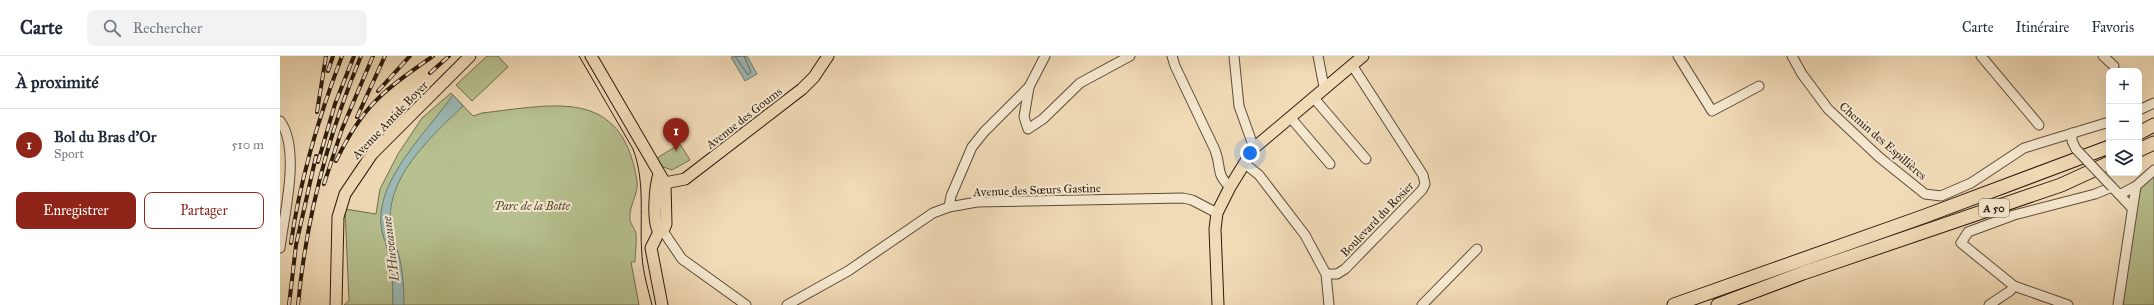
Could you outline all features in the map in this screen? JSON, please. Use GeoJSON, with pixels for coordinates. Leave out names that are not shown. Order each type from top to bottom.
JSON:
{"type":"FeatureCollection","features":[{"type":"Feature","properties":{"kind":"highway"},"geometry":{"type":"LineString","coordinates":[[2142,131],[2154,125]]}},
{"type":"Feature","properties":{"kind":"highway"},"geometry":{"type":"LineString","coordinates":[[2142,149],[2154,143]]}},
{"type":"Feature","properties":{"kind":"highway","name":"A 50"},"geometry":{"type":"LineString","coordinates":[[1674,305],[2082,154],[2106,147]]}},
{"type":"Feature","properties":{"kind":"highway","name":"A 50"},"geometry":{"type":"LineString","coordinates":[[1718,305],[1803,273],[2060,185],[2102,167]]}},
{"type":"Feature","properties":{"kind":"main road","name":"Avenue Antide Boyer"},"geometry":{"type":"LineString","coordinates":[[336,305],[338,217],[345,194],[372,154],[470,56]]}},
{"type":"Feature","properties":{"kind":"main road"},"geometry":{"type":"LineString","coordinates":[[591,56],[662,178],[656,183],[656,227],[661,232],[651,248],[662,305]]}},
{"type":"Feature","properties":{"kind":"main road"},"geometry":{"type":"LineString","coordinates":[[1218,305],[1215,246],[1218,213],[1230,187],[1254,148],[1313,96],[1363,56]]}},
{"type":"Feature","properties":{"kind":"main road","name":"Avenue des Goums"},"geometry":{"type":"LineString","coordinates":[[662,178],[685,179],[802,89],[814,76],[826,57]]}},
{"type":"Feature","properties":{"kind":"street"},"geometry":{"type":"LineString","coordinates":[[949,207],[951,196],[972,147],[984,132],[1029,87],[1045,56]]}},
{"type":"Feature","properties":{"kind":"street"},"geometry":{"type":"LineString","coordinates":[[1029,87],[1024,117],[1028,129],[1043,119],[1080,83],[1130,56]]}},
{"type":"Feature","properties":{"kind":"street"},"geometry":{"type":"LineString","coordinates":[[1172,56],[1175,66],[1215,150],[1218,159],[1220,179],[1230,187]]}},
{"type":"Feature","properties":{"kind":"street"},"geometry":{"type":"LineString","coordinates":[[1234,56],[1239,106],[1254,148]]}},
{"type":"Feature","properties":{"kind":"street"},"geometry":{"type":"LineString","coordinates":[[1318,56],[1324,87]]}},
{"type":"Feature","properties":{"kind":"street"},"geometry":{"type":"LineString","coordinates":[[1678,56],[1712,111],[1759,86]]}},
{"type":"Feature","properties":{"kind":"street","name":"Chemin des Espillières"},"geometry":{"type":"LineString","coordinates":[[1792,56],[1802,74],[1828,109],[1879,157],[1925,194],[1942,196],[1972,183],[2024,148],[2106,123]]}},
{"type":"Feature","properties":{"kind":"street"},"geometry":{"type":"LineString","coordinates":[[1981,56],[2039,125]]}},
{"type":"Feature","properties":{"kind":"street"},"geometry":{"type":"LineString","coordinates":[[2103,56],[2114,66]]}},
{"type":"Feature","properties":{"kind":"street","name":"Boulevard du Rosier"},"geometry":{"type":"LineString","coordinates":[[1326,274],[1337,274],[1345,269],[1422,190],[1425,184],[1423,175],[1352,65]]}},
{"type":"Feature","properties":{"kind":"street"},"geometry":{"type":"LineString","coordinates":[[1313,96],[1366,159]]}},
{"type":"Feature","properties":{"kind":"street"},"geometry":{"type":"LineString","coordinates":[[2142,109],[2154,103]]}},
{"type":"Feature","properties":{"kind":"street"},"geometry":{"type":"LineString","coordinates":[[1290,117],[1330,164]]}},
{"type":"Feature","properties":{"kind":"street"},"geometry":{"type":"LineString","coordinates":[[280,121],[289,140],[291,159],[280,248]]}},
{"type":"Feature","properties":{"kind":"street"},"geometry":{"type":"LineString","coordinates":[[2072,133],[2072,141],[2082,154],[2112,187],[2121,194],[2131,207]]}},
{"type":"Feature","properties":{"kind":"street"},"geometry":{"type":"LineString","coordinates":[[1244,163],[1259,175],[1281,201],[1305,235],[1326,274],[1329,305]]}},
{"type":"Feature","properties":{"kind":"street"},"geometry":{"type":"LineString","coordinates":[[2121,194],[2136,186],[2154,170]]}},
{"type":"Feature","properties":{"kind":"street"},"geometry":{"type":"LineString","coordinates":[[2118,304],[2131,207],[2136,186]]}},
{"type":"Feature","properties":{"kind":"street"},"geometry":{"type":"LineString","coordinates":[[2068,305],[2014,286],[1961,243],[1968,232],[2014,215],[2095,194],[2112,187]]}},
{"type":"Feature","properties":{"kind":"street","name":"Avenue des Sœurs Gastine"},"geometry":{"type":"LineString","coordinates":[[787,305],[829,283],[934,213],[949,207],[977,202],[1183,198],[1192,200],[1218,213]]}},
{"type":"Feature","properties":{"kind":"street"},"geometry":{"type":"LineString","coordinates":[[661,232],[682,259],[746,305]]}},
{"type":"Feature","properties":{"kind":"street"},"geometry":{"type":"LineString","coordinates":[[1422,305],[1477,249]]}},
{"type":"Feature","properties":{"kind":"street"},"geometry":{"type":"LineString","coordinates":[[1989,305],[2010,291],[2014,286]]}},
{"type":"Feature","properties":{"kind":"green space"},"geometry":{"type":"Polygon","coordinates":[[[487,56],[498,56],[508,67],[472,101],[456,85],[487,56]]]}},
{"type":"Feature","properties":{"kind":"green space","name":"Parc de la Botte"},"geometry":{"type":"Polygon","coordinates":[[[451,93],[473,116],[482,113],[534,107],[559,106],[581,108],[600,116],[617,129],[629,150],[637,181],[630,220],[636,234],[635,262],[631,262],[639,305],[344,305],[349,301],[345,209],[376,214],[380,189],[398,154],[422,118],[451,93]]]}},
{"type":"Feature","properties":{"kind":"green space"},"geometry":{"type":"Polygon","coordinates":[[[680,144],[690,160],[672,170],[663,167],[657,158],[680,144]]]}},
{"type":"Feature","properties":{"kind":"green space"},"geometry":{"type":"Polygon","coordinates":[[[2154,173],[2154,305],[2122,305],[2140,189],[2144,180],[2154,173]]]}},
{"type":"Feature","properties":{"kind":"water"},"geometry":{"type":"Polygon","coordinates":[[[747,56],[757,74],[745,81],[731,57],[747,56]]]}},
{"type":"Feature","properties":{"kind":"water","name":"L'Huveaune"},"geometry":{"type":"Polygon","coordinates":[[[453,95],[463,106],[424,146],[412,161],[394,194],[390,211],[391,230],[399,256],[404,305],[393,305],[391,264],[381,226],[381,214],[384,198],[390,182],[409,152],[453,95]]]}},
{"type":"Feature","properties":{"kind":"tram line"},"geometry":{"type":"LineString","coordinates":[[579,56],[633,149],[637,162],[641,188],[641,242],[643,262],[652,305]]}},
{"type":"Feature","properties":{"kind":"railway"},"geometry":{"type":"LineString","coordinates":[[317,112],[326,56]]}},
{"type":"Feature","properties":{"kind":"railway"},"geometry":{"type":"LineString","coordinates":[[328,71],[333,56]]}},
{"type":"Feature","properties":{"kind":"railway"},"geometry":{"type":"LineString","coordinates":[[291,243],[311,148],[342,56]]}},
{"type":"Feature","properties":{"kind":"railway"},"geometry":{"type":"LineString","coordinates":[[318,162],[335,104],[354,56]]}},
{"type":"Feature","properties":{"kind":"railway"},"geometry":{"type":"LineString","coordinates":[[298,305],[307,241],[320,178],[338,116],[361,56]]}},
{"type":"Feature","properties":{"kind":"railway"},"geometry":{"type":"LineString","coordinates":[[324,184],[342,129],[373,56]]}},
{"type":"Feature","properties":{"kind":"railway"},"geometry":{"type":"LineString","coordinates":[[357,117],[385,56]]}},
{"type":"Feature","properties":{"kind":"railway"},"geometry":{"type":"LineString","coordinates":[[378,91],[410,56]]}},
{"type":"Feature","properties":{"kind":"railway"},"geometry":{"type":"LineString","coordinates":[[336,161],[365,112],[387,90],[433,56]]}},
{"type":"Feature","properties":{"kind":"railway"},"geometry":{"type":"LineString","coordinates":[[430,73],[449,56]]}},
{"type":"Feature","properties":{"kind":"railway"},"geometry":{"type":"LineString","coordinates":[[289,305],[296,245],[316,156]]}},
{"type":"Feature","properties":{"kind":"place","name":"Bol du Bras d'Or"},"geometry":{"type":"Point","coordinates":[676,151]}}]}
